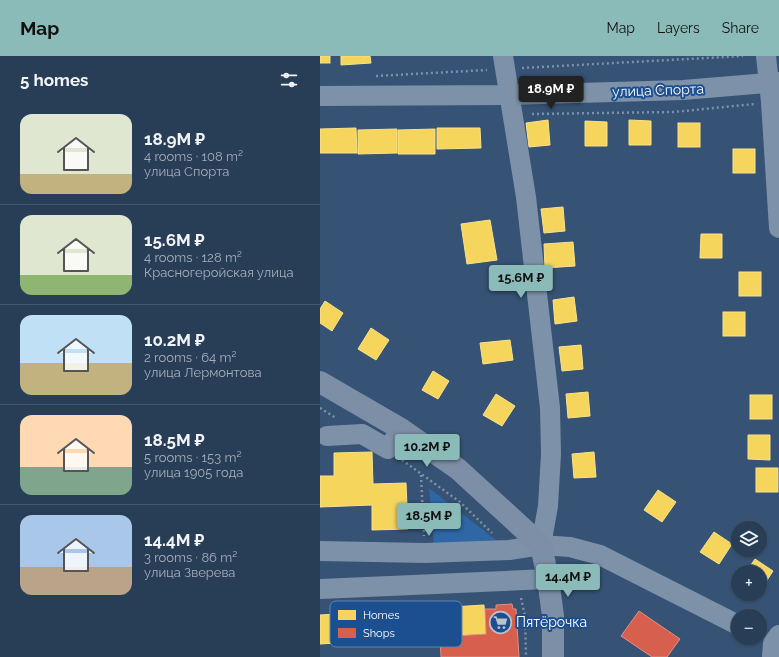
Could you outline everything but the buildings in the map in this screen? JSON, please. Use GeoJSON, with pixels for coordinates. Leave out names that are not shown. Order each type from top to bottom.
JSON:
{"type":"FeatureCollection","features":[{"type":"Feature","properties":{"kind":"main road"},"geometry":{"type":"LineString","coordinates":[[320,382],[401,429],[458,468],[541,545],[548,579],[553,616],[553,657]]}},
{"type":"Feature","properties":{"kind":"street"},"geometry":{"type":"LineString","coordinates":[[766,56],[774,83],[779,228]]}},
{"type":"Feature","properties":{"kind":"street"},"geometry":{"type":"LineString","coordinates":[[504,63],[508,95],[513,114],[526,197],[550,408],[550,469],[548,506],[541,545]]}},
{"type":"Feature","properties":{"kind":"street","name":"улица Спорта"},"geometry":{"type":"LineString","coordinates":[[320,96],[508,95],[683,90],[774,83]]}},
{"type":"Feature","properties":{"kind":"street"},"geometry":{"type":"LineString","coordinates":[[327,436],[362,434],[388,449],[401,429]]}},
{"type":"Feature","properties":{"kind":"street"},"geometry":{"type":"LineString","coordinates":[[320,551],[425,553],[509,550],[541,545],[570,547],[600,555],[731,621]]}},
{"type":"Feature","properties":{"kind":"street"},"geometry":{"type":"LineString","coordinates":[[320,589],[548,579]]}},
{"type":"Feature","properties":{"kind":"path"},"geometry":{"type":"LineString","coordinates":[[374,76],[504,63],[743,56]]}},
{"type":"Feature","properties":{"kind":"path"},"geometry":{"type":"LineString","coordinates":[[420,474],[425,553]]}},
{"type":"Feature","properties":{"kind":"shaded area"},"geometry":{"type":"Polygon","coordinates":[[[429,488],[500,543],[434,546],[429,488]]]}},
{"type":"Feature","properties":{"kind":"place","name":"Пятёрочка"},"geometry":{"type":"Point","coordinates":[501,622]}}]}
